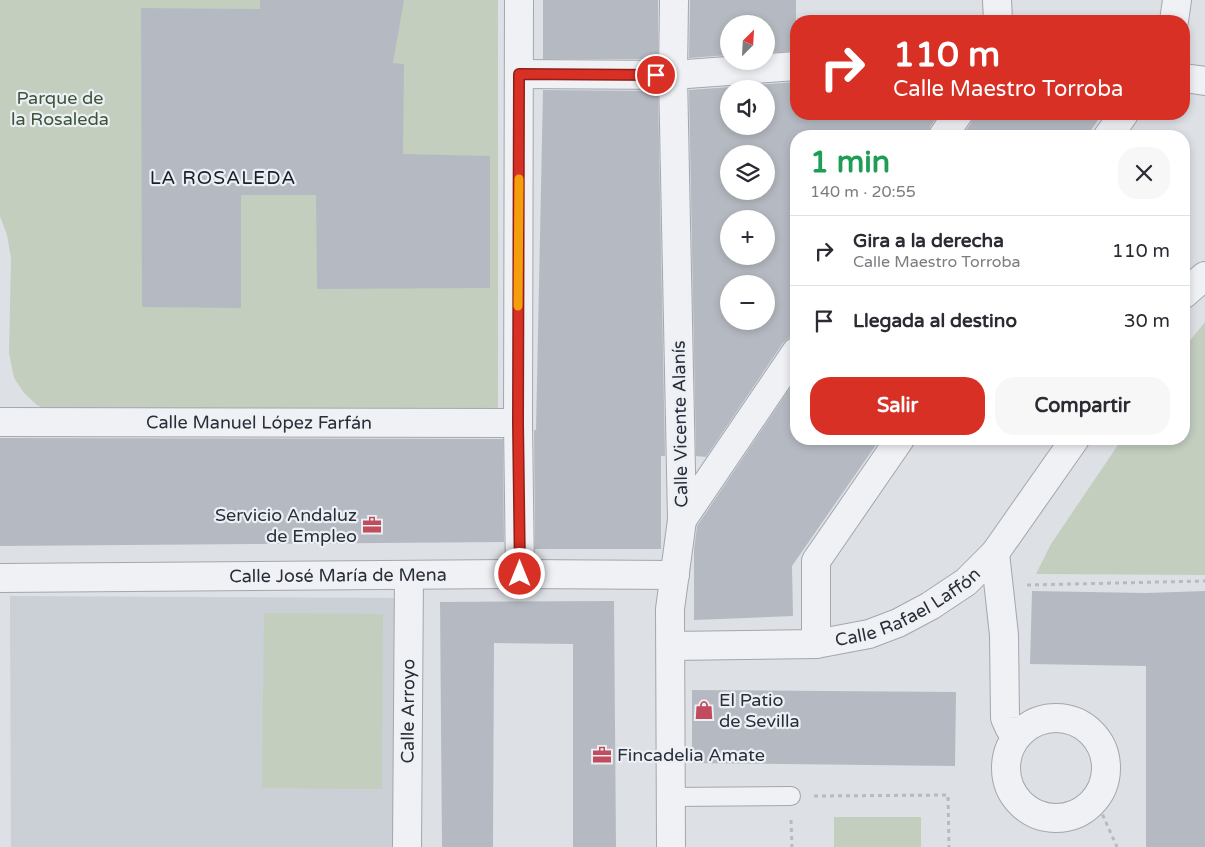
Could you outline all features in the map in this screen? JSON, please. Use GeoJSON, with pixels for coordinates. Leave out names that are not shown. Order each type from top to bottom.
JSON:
{"type":"FeatureCollection","features":[{"type":"Feature","properties":{"kind":"street"},"geometry":{"type":"LineString","coordinates":[[519,0],[518,423],[520,574]]}},
{"type":"Feature","properties":{"kind":"street","name":"Calle Vicente Alanís"},"geometry":{"type":"LineString","coordinates":[[671,847],[670,609],[682,520],[673,75],[674,0]]}},
{"type":"Feature","properties":{"kind":"street"},"geometry":{"type":"LineString","coordinates":[[997,0],[998,15]]}},
{"type":"Feature","properties":{"kind":"street"},"geometry":{"type":"LineString","coordinates":[[1175,15],[1177,0]]}},
{"type":"Feature","properties":{"kind":"street"},"geometry":{"type":"LineString","coordinates":[[519,74],[673,75],[790,66]]}},
{"type":"Feature","properties":{"kind":"street"},"geometry":{"type":"LineString","coordinates":[[1190,79],[1205,81]]}},
{"type":"Feature","properties":{"kind":"street"},"geometry":{"type":"LineString","coordinates":[[1190,289],[1205,276]]}},
{"type":"Feature","properties":{"kind":"street"},"geometry":{"type":"LineString","coordinates":[[682,520],[790,361]]}},
{"type":"Feature","properties":{"kind":"street","name":"Calle Manuel López Farfán"},"geometry":{"type":"LineString","coordinates":[[0,422],[518,423]]}},
{"type":"Feature","properties":{"kind":"street"},"geometry":{"type":"LineString","coordinates":[[816,644],[816,561],[896,445]]}},
{"type":"Feature","properties":{"kind":"street","name":"Calle Rafael Laffón"},"geometry":{"type":"LineString","coordinates":[[671,646],[816,644],[869,634],[898,623],[930,606],[966,582],[995,553],[1071,445]]}},
{"type":"Feature","properties":{"kind":"street"},"geometry":{"type":"LineString","coordinates":[[995,553],[1004,635],[1004,718],[1010,728],[1018,734]]}},
{"type":"Feature","properties":{"kind":"street","name":"Calle José María de Mena"},"geometry":{"type":"LineString","coordinates":[[0,578],[520,574],[675,576]]}},
{"type":"Feature","properties":{"kind":"street","name":"Calle Arroyo"},"geometry":{"type":"LineString","coordinates":[[407,847],[410,575]]}},
{"type":"Feature","properties":{"kind":"street"},"geometry":{"type":"LineString","coordinates":[[1058,717],[1080,723],[1097,737],[1106,758],[1106,780],[1096,800],[1081,813],[1062,819],[1042,817],[1024,809],[1014,796],[1007,781],[1005,765],[1009,749],[1018,734],[1036,721],[1058,717]]}},
{"type":"Feature","properties":{"kind":"lane"},"geometry":{"type":"LineString","coordinates":[[671,797],[791,796]]}},
{"type":"Feature","properties":{"kind":"path"},"geometry":{"type":"LineString","coordinates":[[999,586],[1205,581]]}},
{"type":"Feature","properties":{"kind":"path"},"geometry":{"type":"LineString","coordinates":[[791,796],[948,795],[949,847]]}},
{"type":"Feature","properties":{"kind":"path"},"geometry":{"type":"LineString","coordinates":[[1096,800],[1117,847]]}},
{"type":"Feature","properties":{"kind":"shaded area"},"geometry":{"type":"Polygon","coordinates":[[[10,596],[403,598],[401,847],[11,847],[10,596]]]}},
{"type":"Feature","properties":{"kind":"green space","name":"Parque de la Rosaleda"},"geometry":{"type":"Polygon","coordinates":[[[0,0],[498,0],[498,413],[58,415],[37,405],[24,393],[14,378],[9,353],[11,258],[7,235],[0,216],[0,0]]]}},
{"type":"Feature","properties":{"kind":"green space"},"geometry":{"type":"Polygon","coordinates":[[[1205,322],[1205,575],[1036,574],[1051,544],[1118,445],[1190,445],[1190,341],[1205,322]]]}},
{"type":"Feature","properties":{"kind":"green space"},"geometry":{"type":"Polygon","coordinates":[[[264,613],[383,614],[382,789],[262,788],[264,613]]]}},
{"type":"Feature","properties":{"kind":"green space"},"geometry":{"type":"Polygon","coordinates":[[[834,817],[921,817],[921,847],[834,847],[834,817]]]}},
{"type":"Feature","properties":{"kind":"building"},"geometry":{"type":"Polygon","coordinates":[[[260,0],[404,0],[393,63],[404,64],[403,154],[490,156],[490,288],[317,289],[316,195],[241,195],[241,308],[142,307],[141,8],[260,9],[260,0]]]}},
{"type":"Feature","properties":{"kind":"building"},"geometry":{"type":"Polygon","coordinates":[[[543,0],[658,0],[658,59],[543,59],[543,0]]]}},
{"type":"Feature","properties":{"kind":"building"},"geometry":{"type":"Polygon","coordinates":[[[690,0],[796,0],[796,15],[790,15],[790,51],[775,52],[775,15],[720,15],[720,56],[689,58],[690,0]]]}},
{"type":"Feature","properties":{"kind":"building"},"geometry":{"type":"Polygon","coordinates":[[[790,82],[790,120],[935,120],[929,130],[790,130],[790,338],[783,343],[706,457],[696,456],[689,90],[720,88],[720,135],[775,135],[775,84],[790,82]]]}},
{"type":"Feature","properties":{"kind":"building"},"geometry":{"type":"Polygon","coordinates":[[[543,90],[658,91],[665,456],[661,456],[661,549],[535,549],[534,430],[536,430],[543,90]]]}},
{"type":"Feature","properties":{"kind":"building"},"geometry":{"type":"Polygon","coordinates":[[[972,120],[1098,120],[1091,130],[966,130],[972,120]]]}},
{"type":"Feature","properties":{"kind":"building"},"geometry":{"type":"Polygon","coordinates":[[[790,388],[790,445],[876,445],[792,566],[793,616],[694,620],[694,549],[697,526],[790,388]]]}},
{"type":"Feature","properties":{"kind":"building"},"geometry":{"type":"Polygon","coordinates":[[[0,438],[503,439],[504,542],[0,546],[0,438]]]}},
{"type":"Feature","properties":{"kind":"building"},"geometry":{"type":"Polygon","coordinates":[[[1032,591],[1146,593],[1205,591],[1205,847],[1146,847],[1146,666],[1030,664],[1032,591]]]}},
{"type":"Feature","properties":{"kind":"building"},"geometry":{"type":"Polygon","coordinates":[[[614,601],[616,847],[573,847],[573,644],[494,643],[493,847],[442,847],[440,602],[614,601]]]}},
{"type":"Feature","properties":{"kind":"building"},"geometry":{"type":"Polygon","coordinates":[[[692,690],[956,692],[955,766],[692,763],[692,690]]]}},
{"type":"Feature","properties":{"kind":"slow traffic"},"geometry":{"type":"LineString","coordinates":[[518,306],[519,179]]}},
{"type":"Feature","properties":{"kind":"place","name":"Servicio Andaluz de Empleo"},"geometry":{"type":"Point","coordinates":[372,525]}},
{"type":"Feature","properties":{"kind":"place","name":"El Patio de Sevilla"},"geometry":{"type":"Point","coordinates":[704,710]}},
{"type":"Feature","properties":{"kind":"place","name":"Fincadelia Amate"},"geometry":{"type":"Point","coordinates":[602,755]}},
{"type":"Feature","properties":{"kind":"district","name":"LA ROSALEDA"},"geometry":{"type":"Point","coordinates":[223,178]}},
{"type":"Feature","properties":{"kind":"route"},"geometry":{"type":"LineString","coordinates":[[520,574],[518,423],[519,74],[656,75]]}}]}
